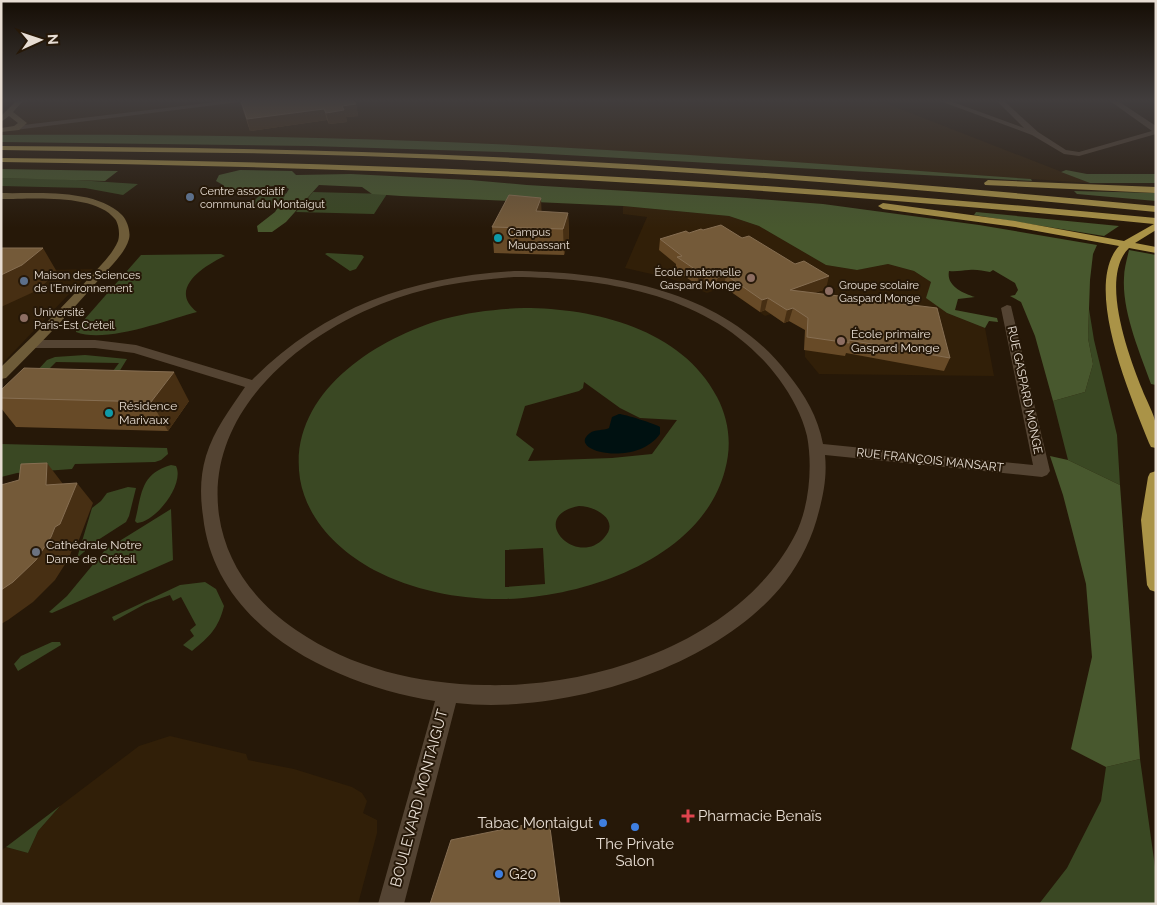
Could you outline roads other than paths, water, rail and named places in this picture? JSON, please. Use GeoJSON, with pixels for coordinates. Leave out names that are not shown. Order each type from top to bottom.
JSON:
{"type":"FeatureCollection","features":[{"type":"Feature","properties":{"kind":"highway"},"geometry":{"type":"LineString","coordinates":[[1,148],[402,155],[670,170],[886,185],[1156,208]]}},
{"type":"Feature","properties":{"kind":"highway"},"geometry":{"type":"LineString","coordinates":[[1,160],[180,162],[400,168],[742,186],[886,196],[1156,221]]}},
{"type":"Feature","properties":{"kind":"highway"},"geometry":{"type":"LineString","coordinates":[[670,170],[690,166],[1046,187],[1156,190]]}},
{"type":"Feature","properties":{"kind":"highway"},"geometry":{"type":"LineString","coordinates":[[742,186],[783,195],[887,206],[1015,224],[1156,250]]}},
{"type":"Feature","properties":{"kind":"highway"},"geometry":{"type":"LineString","coordinates":[[1156,226],[1139,235],[1117,254],[1110,285],[1116,325],[1156,442]]}},
{"type":"Feature","properties":{"kind":"highway"},"geometry":{"type":"LineString","coordinates":[[1156,477],[1149,520],[1156,586]]}},
{"type":"Feature","properties":{"kind":"street"},"geometry":{"type":"LineString","coordinates":[[1050,143],[1064,152],[1079,154],[1116,143]]}},
{"type":"Feature","properties":{"kind":"street"},"geometry":{"type":"LineString","coordinates":[[1057,143],[1073,150],[1088,152]]}},
{"type":"Feature","properties":{"kind":"street"},"geometry":{"type":"LineString","coordinates":[[1,196],[82,200],[105,207],[120,218],[124,229],[124,240],[116,253],[1,375]]}},
{"type":"Feature","properties":{"kind":"street","name":"BOULEVARD MONTAIGUT"},"geometry":{"type":"LineString","coordinates":[[540,273],[585,276],[628,284],[676,299],[720,320],[751,341],[775,364],[795,390],[807,414],[817,449],[816,498],[808,525],[795,552],[765,592],[722,628],[646,668],[601,682],[530,694],[485,695],[410,687],[366,675],[315,652],[292,639],[263,616],[232,578],[214,538],[209,511],[209,485],[213,460],[233,413],[254,384],[284,356],[317,332],[355,311],[399,294],[450,281],[502,274],[540,273]]}},
{"type":"Feature","properties":{"kind":"street","name":"RUE GASPARD MONGE"},"geometry":{"type":"LineString","coordinates":[[1007,308],[1042,471]]}},
{"type":"Feature","properties":{"kind":"street"},"geometry":{"type":"LineString","coordinates":[[31,344],[95,344],[136,348],[214,374],[254,384]]}},
{"type":"Feature","properties":{"kind":"street","name":"RUE FRANÇOIS MANSART"},"geometry":{"type":"LineString","coordinates":[[817,449],[1042,471]]}},
{"type":"Feature","properties":{"kind":"street","name":"BOULEVARD MONTAIGUT"},"geometry":{"type":"LineString","coordinates":[[391,904],[448,692]]}},
{"type":"Feature","properties":{"kind":"place","name":"Centre associatif communal du Montaigut"},"geometry":{"type":"Point","coordinates":[190,197]}},
{"type":"Feature","properties":{"kind":"place","name":"Campus Maupassant"},"geometry":{"type":"Point","coordinates":[498,238]}},
{"type":"Feature","properties":{"kind":"place","name":"École maternelle Gaspard Monge"},"geometry":{"type":"Point","coordinates":[751,278]}},
{"type":"Feature","properties":{"kind":"place","name":"Maison des Sciences de l'Environnement"},"geometry":{"type":"Point","coordinates":[24,281]}},
{"type":"Feature","properties":{"kind":"place","name":"Groupe scolaire Gaspard Monge"},"geometry":{"type":"Point","coordinates":[829,291]}},
{"type":"Feature","properties":{"kind":"place","name":"Université Paris-Est Créteil"},"geometry":{"type":"Point","coordinates":[24,318]}},
{"type":"Feature","properties":{"kind":"place","name":"École primaire Gaspard Monge"},"geometry":{"type":"Point","coordinates":[841,341]}},
{"type":"Feature","properties":{"kind":"place","name":"Résidence Marivaux"},"geometry":{"type":"Point","coordinates":[109,413]}},
{"type":"Feature","properties":{"kind":"place","name":"Cathédrale Notre Dame de Créteil"},"geometry":{"type":"Point","coordinates":[36,552]}},
{"type":"Feature","properties":{"kind":"place","name":"Pharmacie Benaïs"},"geometry":{"type":"Point","coordinates":[688,816]}},
{"type":"Feature","properties":{"kind":"place","name":"Tabac Montaigut"},"geometry":{"type":"Point","coordinates":[603,823]}},
{"type":"Feature","properties":{"kind":"place","name":"The Private Salon"},"geometry":{"type":"Point","coordinates":[635,827]}},
{"type":"Feature","properties":{"kind":"place","name":"G20"},"geometry":{"type":"Point","coordinates":[499,874]}}]}
